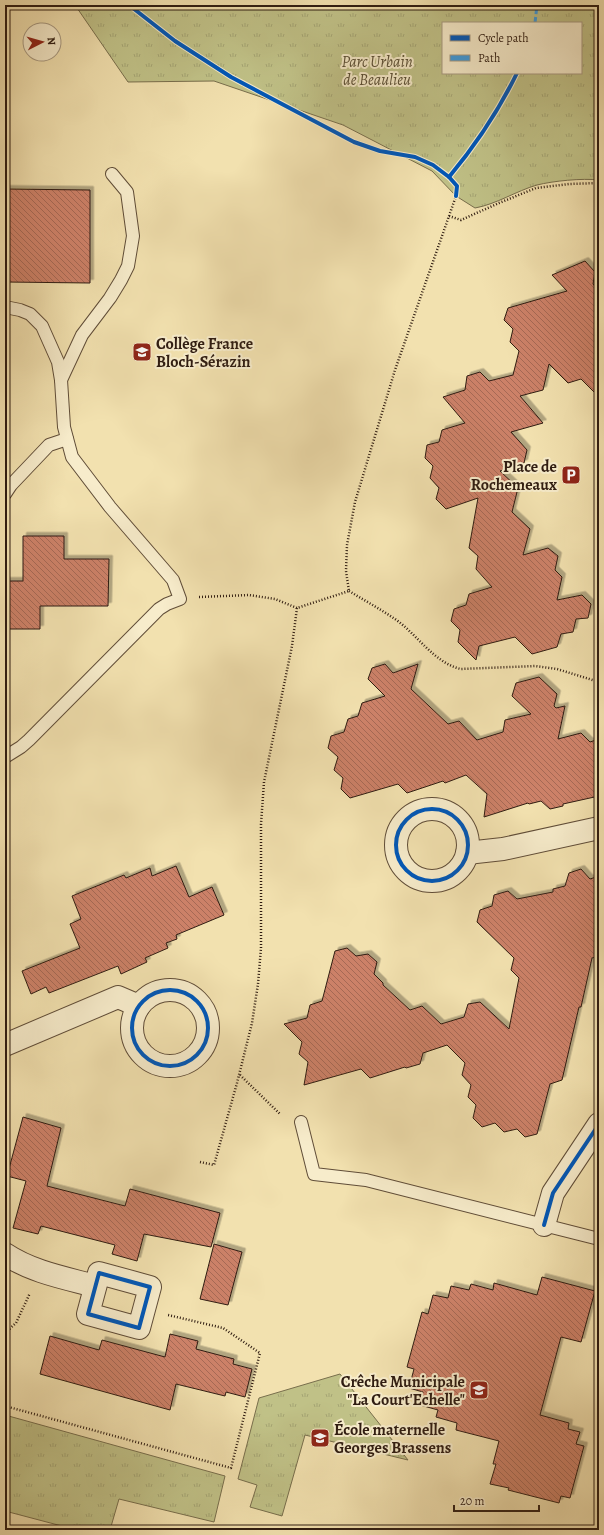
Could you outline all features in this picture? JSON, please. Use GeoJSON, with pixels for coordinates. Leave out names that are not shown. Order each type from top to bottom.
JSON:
{"type":"FeatureCollection","features":[{"type":"Feature","properties":{"kind":"street"},"geometry":{"type":"LineString","coordinates":[[467,853],[502,849],[599,828]]}},
{"type":"Feature","properties":{"kind":"street"},"geometry":{"type":"LineString","coordinates":[[5,1045],[118,997],[139,1006]]}},
{"type":"Feature","properties":{"kind":"street"},"geometry":{"type":"LineString","coordinates":[[544,1225],[553,1193],[599,1124]]}},
{"type":"Feature","properties":{"kind":"street"},"geometry":{"type":"LineString","coordinates":[[5,1254],[17,1262],[40,1271],[95,1286]]}},
{"type":"Feature","properties":{"kind":"street"},"geometry":{"type":"LineString","coordinates":[[99,1273],[150,1287],[139,1328],[88,1314],[95,1286],[99,1273]]}},
{"type":"Feature","properties":{"kind":"lane"},"geometry":{"type":"LineString","coordinates":[[61,380],[82,334],[110,298],[128,266],[133,236],[127,192],[112,174]]}},
{"type":"Feature","properties":{"kind":"lane"},"geometry":{"type":"LineString","coordinates":[[5,307],[30,314],[42,326],[58,362],[61,380],[64,427],[72,457],[110,507],[173,580],[180,600],[159,608],[21,748],[5,757]]}},
{"type":"Feature","properties":{"kind":"lane"},"geometry":{"type":"LineString","coordinates":[[5,494],[11,485],[50,445],[67,439]]}},
{"type":"Feature","properties":{"kind":"lane"},"geometry":{"type":"LineString","coordinates":[[301,1122],[314,1174],[366,1180],[599,1239]]}},
{"type":"Feature","properties":{"kind":"path"},"geometry":{"type":"LineString","coordinates":[[449,216],[460,220],[536,188],[569,184],[599,183]]}},
{"type":"Feature","properties":{"kind":"path"},"geometry":{"type":"LineString","coordinates":[[349,591],[346,571],[347,545],[356,502],[395,370],[456,196]]}},
{"type":"Feature","properties":{"kind":"path"},"geometry":{"type":"LineString","coordinates":[[180,600],[195,597],[249,595],[275,599],[297,608],[349,591],[396,620],[433,653],[454,668],[535,666],[557,669],[599,682]]}},
{"type":"Feature","properties":{"kind":"path"},"geometry":{"type":"LineString","coordinates":[[200,1162],[214,1165],[252,1023],[258,984],[261,948],[261,824],[264,782],[292,646],[297,608]]}},
{"type":"Feature","properties":{"kind":"path"},"geometry":{"type":"LineString","coordinates":[[239,1074],[280,1114]]}},
{"type":"Feature","properties":{"kind":"path"},"geometry":{"type":"LineString","coordinates":[[5,1333],[16,1323],[40,1271]]}},
{"type":"Feature","properties":{"kind":"path"},"geometry":{"type":"LineString","coordinates":[[5,1406],[231,1468],[260,1353],[223,1328],[144,1310]]}},
{"type":"Feature","properties":{"kind":"green space","name":"Parc Urbain de Beaulieu"},"geometry":{"type":"Polygon","coordinates":[[[75,5],[599,5],[599,180],[568,180],[537,185],[491,204],[475,208],[456,196],[432,171],[343,125],[214,81],[128,82],[75,5]]]}},
{"type":"Feature","properties":{"kind":"green space"},"geometry":{"type":"Polygon","coordinates":[[[340,1374],[408,1460],[305,1435],[282,1516],[250,1507],[257,1485],[238,1479],[259,1398],[340,1374]]]}},
{"type":"Feature","properties":{"kind":"green space"},"geometry":{"type":"Polygon","coordinates":[[[5,1415],[225,1476],[214,1522],[119,1499],[110,1530],[77,1530],[5,1511],[5,1415]]]}},
{"type":"Feature","properties":{"kind":"building"},"geometry":{"type":"Polygon","coordinates":[[[5,189],[90,190],[90,283],[5,282],[5,189]]]}},
{"type":"Feature","properties":{"kind":"building"},"geometry":{"type":"Polygon","coordinates":[[[585,261],[595,272],[593,284],[599,291],[599,397],[581,379],[568,383],[549,364],[543,390],[520,396],[543,423],[511,432],[527,450],[524,463],[500,471],[518,488],[512,512],[530,529],[523,555],[548,548],[558,556],[555,570],[562,577],[557,600],[582,595],[591,604],[588,618],[576,619],[573,632],[561,634],[557,647],[532,654],[515,637],[479,646],[476,660],[458,642],[460,630],[451,621],[454,609],[466,605],[469,594],[492,587],[476,569],[478,556],[469,548],[478,498],[446,509],[436,499],[439,488],[430,478],[433,466],[425,458],[427,445],[439,442],[442,430],[465,423],[443,397],[465,390],[467,376],[480,372],[489,381],[513,375],[519,351],[510,342],[513,329],[504,320],[508,308],[567,291],[552,275],[585,261]]]}},
{"type":"Feature","properties":{"kind":"building"},"geometry":{"type":"Polygon","coordinates":[[[23,536],[64,536],[64,559],[109,559],[108,606],[40,606],[40,629],[5,629],[5,581],[23,581],[23,536]]]}},
{"type":"Feature","properties":{"kind":"building"},"geometry":{"type":"Polygon","coordinates":[[[385,664],[393,673],[418,664],[411,689],[448,724],[459,721],[477,740],[503,732],[505,720],[531,714],[512,696],[516,683],[539,677],[557,694],[554,706],[556,708],[565,706],[558,739],[581,733],[590,742],[599,739],[599,796],[563,804],[563,806],[550,809],[541,801],[528,803],[484,817],[487,794],[466,775],[445,783],[443,781],[407,793],[398,784],[350,798],[341,789],[343,778],[334,770],[338,757],[328,748],[331,736],[344,732],[348,719],[358,716],[362,703],[385,696],[368,679],[372,668],[385,664]]]}},
{"type":"Feature","properties":{"kind":"building"},"geometry":{"type":"Polygon","coordinates":[[[176,866],[189,897],[212,887],[224,915],[176,935],[177,939],[166,943],[168,948],[145,958],[147,962],[121,974],[118,966],[49,993],[46,987],[31,994],[22,971],[80,948],[70,924],[81,919],[72,896],[124,875],[126,878],[150,868],[152,876],[176,866]]]}},
{"type":"Feature","properties":{"kind":"building"},"geometry":{"type":"Polygon","coordinates":[[[581,869],[590,879],[599,876],[599,956],[592,958],[562,1080],[550,1084],[537,1134],[525,1137],[517,1129],[504,1132],[495,1123],[482,1127],[473,1118],[476,1105],[468,1097],[471,1085],[462,1075],[465,1063],[447,1045],[423,1053],[420,1064],[406,1068],[405,1067],[370,1078],[361,1069],[304,1085],[308,1062],[299,1054],[302,1042],[284,1024],[307,1018],[310,1005],[322,1001],[335,951],[347,948],[356,956],[368,954],[377,962],[374,974],[383,983],[383,985],[410,1010],[422,1006],[441,1024],[464,1017],[468,1004],[480,1002],[509,1029],[519,978],[511,970],[514,958],[477,922],[480,910],[492,906],[494,895],[508,891],[517,899],[553,892],[553,889],[565,886],[569,873],[581,869]]]}},
{"type":"Feature","properties":{"kind":"building"},"geometry":{"type":"Polygon","coordinates":[[[23,1117],[61,1128],[47,1186],[125,1206],[130,1189],[220,1213],[211,1247],[144,1234],[137,1261],[112,1254],[115,1245],[41,1226],[38,1234],[13,1228],[26,1181],[7,1176],[23,1117]]]}},
{"type":"Feature","properties":{"kind":"building"},"geometry":{"type":"Polygon","coordinates":[[[214,1244],[242,1252],[228,1305],[200,1299],[214,1244]]]}},
{"type":"Feature","properties":{"kind":"building","name":"Crêche Municipale \"La Court'Echelle\""},"geometry":{"type":"Polygon","coordinates":[[[542,1277],[595,1291],[581,1342],[561,1337],[540,1415],[569,1423],[568,1429],[580,1432],[576,1444],[584,1446],[570,1498],[561,1496],[559,1503],[490,1484],[496,1464],[493,1464],[499,1441],[456,1430],[457,1423],[436,1417],[438,1410],[420,1405],[423,1392],[409,1388],[414,1369],[407,1367],[422,1312],[428,1314],[433,1295],[448,1298],[451,1286],[469,1290],[471,1284],[493,1290],[494,1283],[537,1295],[542,1277]]]}},
{"type":"Feature","properties":{"kind":"building"},"geometry":{"type":"Polygon","coordinates":[[[170,1334],[198,1341],[196,1349],[234,1359],[233,1364],[252,1369],[245,1397],[226,1392],[225,1396],[176,1384],[170,1410],[40,1374],[50,1336],[99,1350],[102,1340],[165,1357],[170,1334]]]}},
{"type":"Feature","properties":{"kind":"marked path"},"geometry":{"type":"LineString","coordinates":[[535,22],[537,5]]}},
{"type":"Feature","properties":{"kind":"cycle path"},"geometry":{"type":"LineString","coordinates":[[129,5],[175,41],[231,77],[354,142],[380,151],[415,157],[433,165],[449,177],[457,186],[456,196]]}},
{"type":"Feature","properties":{"kind":"cycle path"},"geometry":{"type":"LineString","coordinates":[[449,177],[486,127],[503,100],[516,74]]}},
{"type":"Feature","properties":{"kind":"cycle path"},"geometry":{"type":"LineString","coordinates":[[432,809],[452,815],[462,825],[468,845],[462,865],[452,875],[432,881],[412,875],[402,865],[396,845],[402,825],[412,815],[432,809]]}},
{"type":"Feature","properties":{"kind":"cycle path"},"geometry":{"type":"LineString","coordinates":[[170,990],[185,993],[197,1001],[205,1013],[208,1028],[205,1043],[197,1055],[185,1063],[170,1066],[155,1063],[143,1055],[135,1043],[132,1028],[135,1013],[143,1001],[155,993],[170,990]]}},
{"type":"Feature","properties":{"kind":"cycle path"},"geometry":{"type":"LineString","coordinates":[[544,1225],[553,1193],[599,1124]]}},
{"type":"Feature","properties":{"kind":"cycle path"},"geometry":{"type":"LineString","coordinates":[[99,1273],[150,1287],[139,1328],[88,1314],[99,1273]]}},
{"type":"Feature","properties":{"kind":"place","name":"Collège France Bloch-Sérazin"},"geometry":{"type":"Point","coordinates":[142,352]}},
{"type":"Feature","properties":{"kind":"place","name":"Place de Rochemeaux"},"geometry":{"type":"Point","coordinates":[571,475]}},
{"type":"Feature","properties":{"kind":"place","name":"Crêche Municipale \"La Court'Echelle\""},"geometry":{"type":"Point","coordinates":[479,1390]}},
{"type":"Feature","properties":{"kind":"place","name":"École maternelle Georges Brassens"},"geometry":{"type":"Point","coordinates":[320,1438]}}]}
